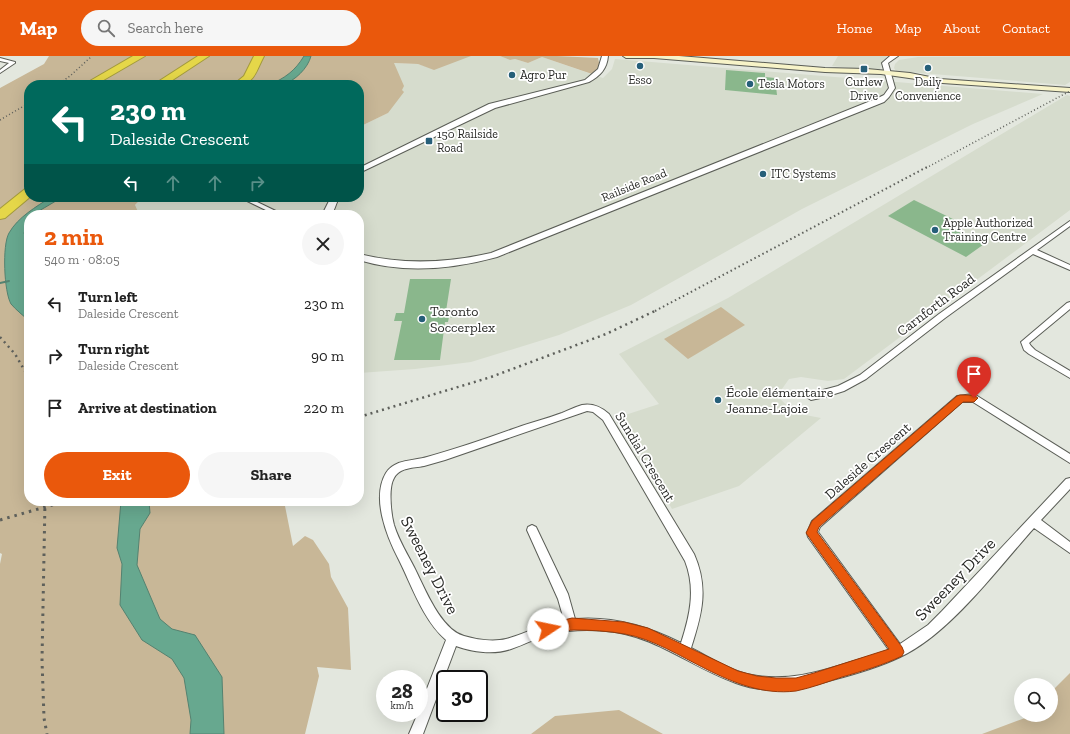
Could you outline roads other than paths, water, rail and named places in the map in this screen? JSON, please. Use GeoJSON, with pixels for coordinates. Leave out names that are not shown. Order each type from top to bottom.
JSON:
{"type":"FeatureCollection","features":[{"type":"Feature","properties":{"kind":"highway"},"geometry":{"type":"LineString","coordinates":[[93,80],[128,61],[133,56]]}},
{"type":"Feature","properties":{"kind":"highway"},"geometry":{"type":"LineString","coordinates":[[97,80],[140,56]]}},
{"type":"Feature","properties":{"kind":"highway"},"geometry":{"type":"LineString","coordinates":[[166,80],[204,56]]}},
{"type":"Feature","properties":{"kind":"highway"},"geometry":{"type":"LineString","coordinates":[[176,80],[214,56]]}},
{"type":"Feature","properties":{"kind":"highway"},"geometry":{"type":"LineString","coordinates":[[245,80],[248,78],[261,56]]}},
{"type":"Feature","properties":{"kind":"highway"},"geometry":{"type":"LineString","coordinates":[[248,80],[251,78],[261,56]]}},
{"type":"Feature","properties":{"kind":"highway"},"geometry":{"type":"LineString","coordinates":[[183,80],[190,71]]}},
{"type":"Feature","properties":{"kind":"highway"},"geometry":{"type":"LineString","coordinates":[[0,203],[24,184]]}},
{"type":"Feature","properties":{"kind":"highway"},"geometry":{"type":"LineString","coordinates":[[0,215],[24,196]]}},
{"type":"Feature","properties":{"kind":"main road"},"geometry":{"type":"LineString","coordinates":[[626,56],[652,56],[825,70],[838,73],[888,75],[1070,91]]}},
{"type":"Feature","properties":{"kind":"street"},"geometry":{"type":"LineString","coordinates":[[364,169],[499,103],[587,81],[595,76],[604,67],[605,56]]}},
{"type":"Feature","properties":{"kind":"street"},"geometry":{"type":"LineString","coordinates":[[888,75],[885,63],[895,56]]}},
{"type":"Feature","properties":{"kind":"street"},"geometry":{"type":"LineString","coordinates":[[0,59],[9,60],[13,63],[0,72]]}},
{"type":"Feature","properties":{"kind":"street","name":"Railside Road"},"geometry":{"type":"LineString","coordinates":[[364,259],[374,262],[401,264],[450,263],[479,259],[494,254],[881,100],[891,91],[888,75]]}},
{"type":"Feature","properties":{"kind":"street"},"geometry":{"type":"LineString","coordinates":[[253,202],[269,210]]}},
{"type":"Feature","properties":{"kind":"street","name":"Carnforth Road"},"geometry":{"type":"LineString","coordinates":[[811,396],[825,394],[841,389],[863,377],[942,316],[1070,223]]}},
{"type":"Feature","properties":{"kind":"street"},"geometry":{"type":"LineString","coordinates":[[1033,251],[1070,268]]}},
{"type":"Feature","properties":{"kind":"street"},"geometry":{"type":"LineString","coordinates":[[1070,305],[1025,342],[1027,348],[1032,352],[1070,375]]}},
{"type":"Feature","properties":{"kind":"street","name":"Daleside Crescent"},"geometry":{"type":"LineString","coordinates":[[898,652],[812,533],[816,524],[960,399],[974,398],[1070,459]]}},
{"type":"Feature","properties":{"kind":"street","name":"Sundial Crescent"},"geometry":{"type":"LineString","coordinates":[[395,469],[425,462],[566,415],[577,409],[585,407],[600,411],[606,417],[690,558],[696,571],[698,586],[697,602],[684,651]]}},
{"type":"Feature","properties":{"kind":"street","name":"Sweeney Drive"},"geometry":{"type":"LineString","coordinates":[[395,469],[388,480],[385,503],[386,517],[391,533],[430,608],[445,630],[453,638],[472,644],[504,645],[548,629],[572,624],[624,628],[644,632],[737,678],[776,685],[796,684],[814,680],[883,658],[898,652],[918,640],[950,613],[1070,482]]}},
{"type":"Feature","properties":{"kind":"street"},"geometry":{"type":"LineString","coordinates":[[1033,521],[1070,548]]}},
{"type":"Feature","properties":{"kind":"street"},"geometry":{"type":"LineString","coordinates":[[532,530],[564,598],[572,624]]}},
{"type":"Feature","properties":{"kind":"street"},"geometry":{"type":"LineString","coordinates":[[416,734],[453,638]]}},
{"type":"Feature","properties":{"kind":"waterway"},"geometry":{"type":"LineString","coordinates":[[0,283],[9,281]]}},
{"type":"Feature","properties":{"kind":"railway"},"geometry":{"type":"LineString","coordinates":[[64,80],[92,56]]}},
{"type":"Feature","properties":{"kind":"railway"},"geometry":{"type":"LineString","coordinates":[[926,168],[1070,91]]}},
{"type":"Feature","properties":{"kind":"railway"},"geometry":{"type":"LineString","coordinates":[[0,120],[24,106]]}},
{"type":"Feature","properties":{"kind":"railway"},"geometry":{"type":"LineString","coordinates":[[656,310],[927,167]]}},
{"type":"Feature","properties":{"kind":"railway"},"geometry":{"type":"LineString","coordinates":[[364,415],[491,377],[606,334],[656,310]]}},
{"type":"Feature","properties":{"kind":"railway"},"geometry":{"type":"LineString","coordinates":[[0,337],[15,354],[24,369]]}},
{"type":"Feature","properties":{"kind":"railway"},"geometry":{"type":"LineString","coordinates":[[0,520],[45,507]]}},
{"type":"Feature","properties":{"kind":"railway"},"geometry":{"type":"LineString","coordinates":[[45,507],[42,660],[44,718],[47,734]]}},
{"type":"Feature","properties":{"kind":"place","name":"Esso"},"geometry":{"type":"Point","coordinates":[640,66]}},
{"type":"Feature","properties":{"kind":"place","name":"Daily Convenience"},"geometry":{"type":"Point","coordinates":[928,68]}},
{"type":"Feature","properties":{"kind":"place","name":"Curlew Drive"},"geometry":{"type":"Point","coordinates":[864,69]}},
{"type":"Feature","properties":{"kind":"place","name":"Agro Pur"},"geometry":{"type":"Point","coordinates":[512,75]}},
{"type":"Feature","properties":{"kind":"place","name":"Tesla Motors"},"geometry":{"type":"Point","coordinates":[750,84]}},
{"type":"Feature","properties":{"kind":"place","name":"150 Railside Road"},"geometry":{"type":"Point","coordinates":[429,141]}},
{"type":"Feature","properties":{"kind":"place","name":"ITC Systems"},"geometry":{"type":"Point","coordinates":[763,174]}},
{"type":"Feature","properties":{"kind":"place","name":"Apple Authorized Training Centre"},"geometry":{"type":"Point","coordinates":[935,230]}},
{"type":"Feature","properties":{"kind":"place","name":"Toronto Soccerplex"},"geometry":{"type":"Point","coordinates":[422,319]}},
{"type":"Feature","properties":{"kind":"place","name":"École élémentaire Jeanne-Lajoie"},"geometry":{"type":"Point","coordinates":[718,400]}}]}
